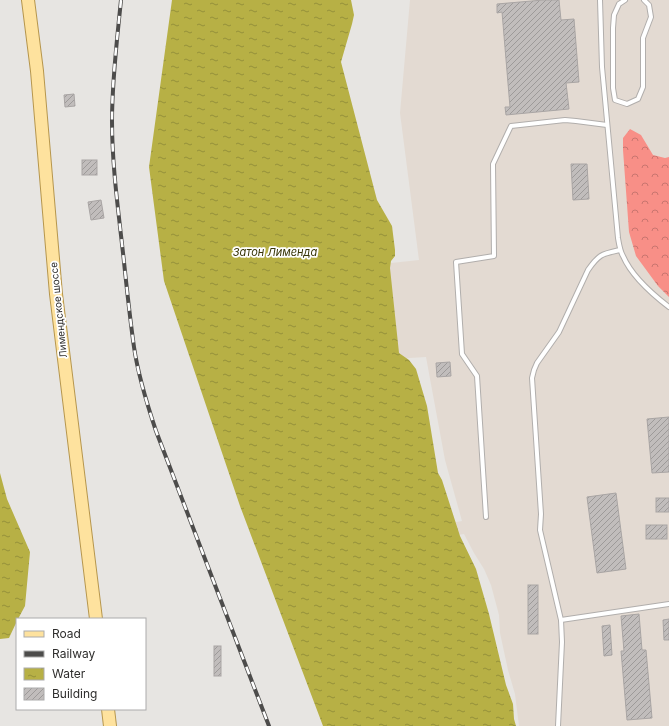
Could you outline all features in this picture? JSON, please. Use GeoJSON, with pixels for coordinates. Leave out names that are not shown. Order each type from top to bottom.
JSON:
{"type":"FeatureCollection","features":[{"type":"Feature","properties":{"kind":"main road","name":"Лимендское шоссе"},"geometry":{"type":"LineString","coordinates":[[28,0],[37,71],[56,294],[96,618]]}},
{"type":"Feature","properties":{"kind":"main road"},"geometry":{"type":"LineString","coordinates":[[108,710],[110,726]]}},
{"type":"Feature","properties":{"kind":"lane"},"geometry":{"type":"LineString","coordinates":[[600,0],[602,67],[620,250],[623,258],[635,276],[669,308]]}},
{"type":"Feature","properties":{"kind":"lane"},"geometry":{"type":"LineString","coordinates":[[625,0],[619,4],[614,15],[612,28],[613,88],[616,100],[627,104],[638,99],[643,87],[643,38],[651,17],[650,5],[644,0]]}},
{"type":"Feature","properties":{"kind":"lane"},"geometry":{"type":"LineString","coordinates":[[486,517],[478,376],[462,354],[456,262],[494,256],[494,164],[511,126],[565,120],[607,125]]}},
{"type":"Feature","properties":{"kind":"lane"},"geometry":{"type":"LineString","coordinates":[[558,726],[562,642],[561,620],[540,530],[541,514],[532,378],[537,363],[560,332],[564,320],[588,270],[603,254],[620,250]]}},
{"type":"Feature","properties":{"kind":"lane"},"geometry":{"type":"LineString","coordinates":[[561,620],[669,604]]}},
{"type":"Feature","properties":{"kind":"shaded area"},"geometry":{"type":"Polygon","coordinates":[[[410,0],[669,0],[669,726],[519,726],[515,694],[508,670],[500,633],[499,615],[491,585],[484,569],[464,534],[438,538],[436,526],[462,521],[445,460],[426,357],[393,359],[382,264],[419,260],[400,113],[410,0]]]}},
{"type":"Feature","properties":{"kind":"green space"},"geometry":{"type":"Polygon","coordinates":[[[630,129],[641,135],[653,155],[665,158],[669,157],[669,297],[658,286],[636,256],[629,232],[623,138],[630,129]]]}},
{"type":"Feature","properties":{"kind":"water","name":"Затон Лименда"},"geometry":{"type":"Polygon","coordinates":[[[172,0],[351,0],[354,15],[341,62],[377,200],[392,226],[395,256],[391,261],[390,268],[399,353],[409,360],[416,369],[427,406],[438,473],[442,480],[460,536],[476,569],[489,614],[506,685],[513,704],[516,726],[323,726],[240,506],[164,281],[149,167],[172,0]]]}},
{"type":"Feature","properties":{"kind":"water"},"geometry":{"type":"Polygon","coordinates":[[[0,473],[7,499],[30,552],[25,606],[19,618],[16,618],[16,623],[9,638],[0,639],[0,473]]]}},
{"type":"Feature","properties":{"kind":"building"},"geometry":{"type":"Polygon","coordinates":[[[559,0],[561,20],[574,19],[579,82],[566,83],[569,109],[506,115],[505,107],[510,107],[502,12],[497,13],[497,4],[559,0]]]}},
{"type":"Feature","properties":{"kind":"building"},"geometry":{"type":"Polygon","coordinates":[[[74,94],[75,106],[65,107],[64,95],[74,94]]]}},
{"type":"Feature","properties":{"kind":"building"},"geometry":{"type":"Polygon","coordinates":[[[82,160],[97,160],[97,175],[82,175],[82,160]]]}},
{"type":"Feature","properties":{"kind":"building"},"geometry":{"type":"Polygon","coordinates":[[[571,164],[587,164],[589,199],[573,200],[571,164]]]}},
{"type":"Feature","properties":{"kind":"building"},"geometry":{"type":"Polygon","coordinates":[[[101,200],[104,218],[91,220],[88,202],[101,200]]]}},
{"type":"Feature","properties":{"kind":"building"},"geometry":{"type":"Polygon","coordinates":[[[450,362],[451,376],[437,377],[436,363],[450,362]]]}},
{"type":"Feature","properties":{"kind":"building"},"geometry":{"type":"Polygon","coordinates":[[[669,417],[669,472],[652,473],[647,419],[669,417]]]}},
{"type":"Feature","properties":{"kind":"building"},"geometry":{"type":"Polygon","coordinates":[[[616,493],[626,569],[597,573],[587,497],[616,493]]]}},
{"type":"Feature","properties":{"kind":"building"},"geometry":{"type":"Polygon","coordinates":[[[656,498],[669,498],[669,512],[656,512],[656,498]]]}},
{"type":"Feature","properties":{"kind":"building"},"geometry":{"type":"Polygon","coordinates":[[[646,525],[667,525],[667,539],[646,539],[646,525]]]}},
{"type":"Feature","properties":{"kind":"building"},"geometry":{"type":"Polygon","coordinates":[[[528,585],[538,585],[538,634],[528,634],[528,585]]]}},
{"type":"Feature","properties":{"kind":"building"},"geometry":{"type":"Polygon","coordinates":[[[639,614],[642,650],[646,650],[652,718],[627,720],[621,651],[624,651],[621,616],[639,614]]]}},
{"type":"Feature","properties":{"kind":"building"},"geometry":{"type":"Polygon","coordinates":[[[669,619],[669,640],[664,640],[663,620],[669,619]]]}},
{"type":"Feature","properties":{"kind":"building"},"geometry":{"type":"Polygon","coordinates":[[[610,625],[612,655],[604,656],[602,626],[610,625]]]}},
{"type":"Feature","properties":{"kind":"building"},"geometry":{"type":"Polygon","coordinates":[[[214,646],[221,646],[221,676],[214,676],[214,646]]]}},
{"type":"Feature","properties":{"kind":"railway"},"geometry":{"type":"LineString","coordinates":[[121,0],[114,75],[112,139],[127,294],[138,368],[156,431],[269,726]]}}]}
